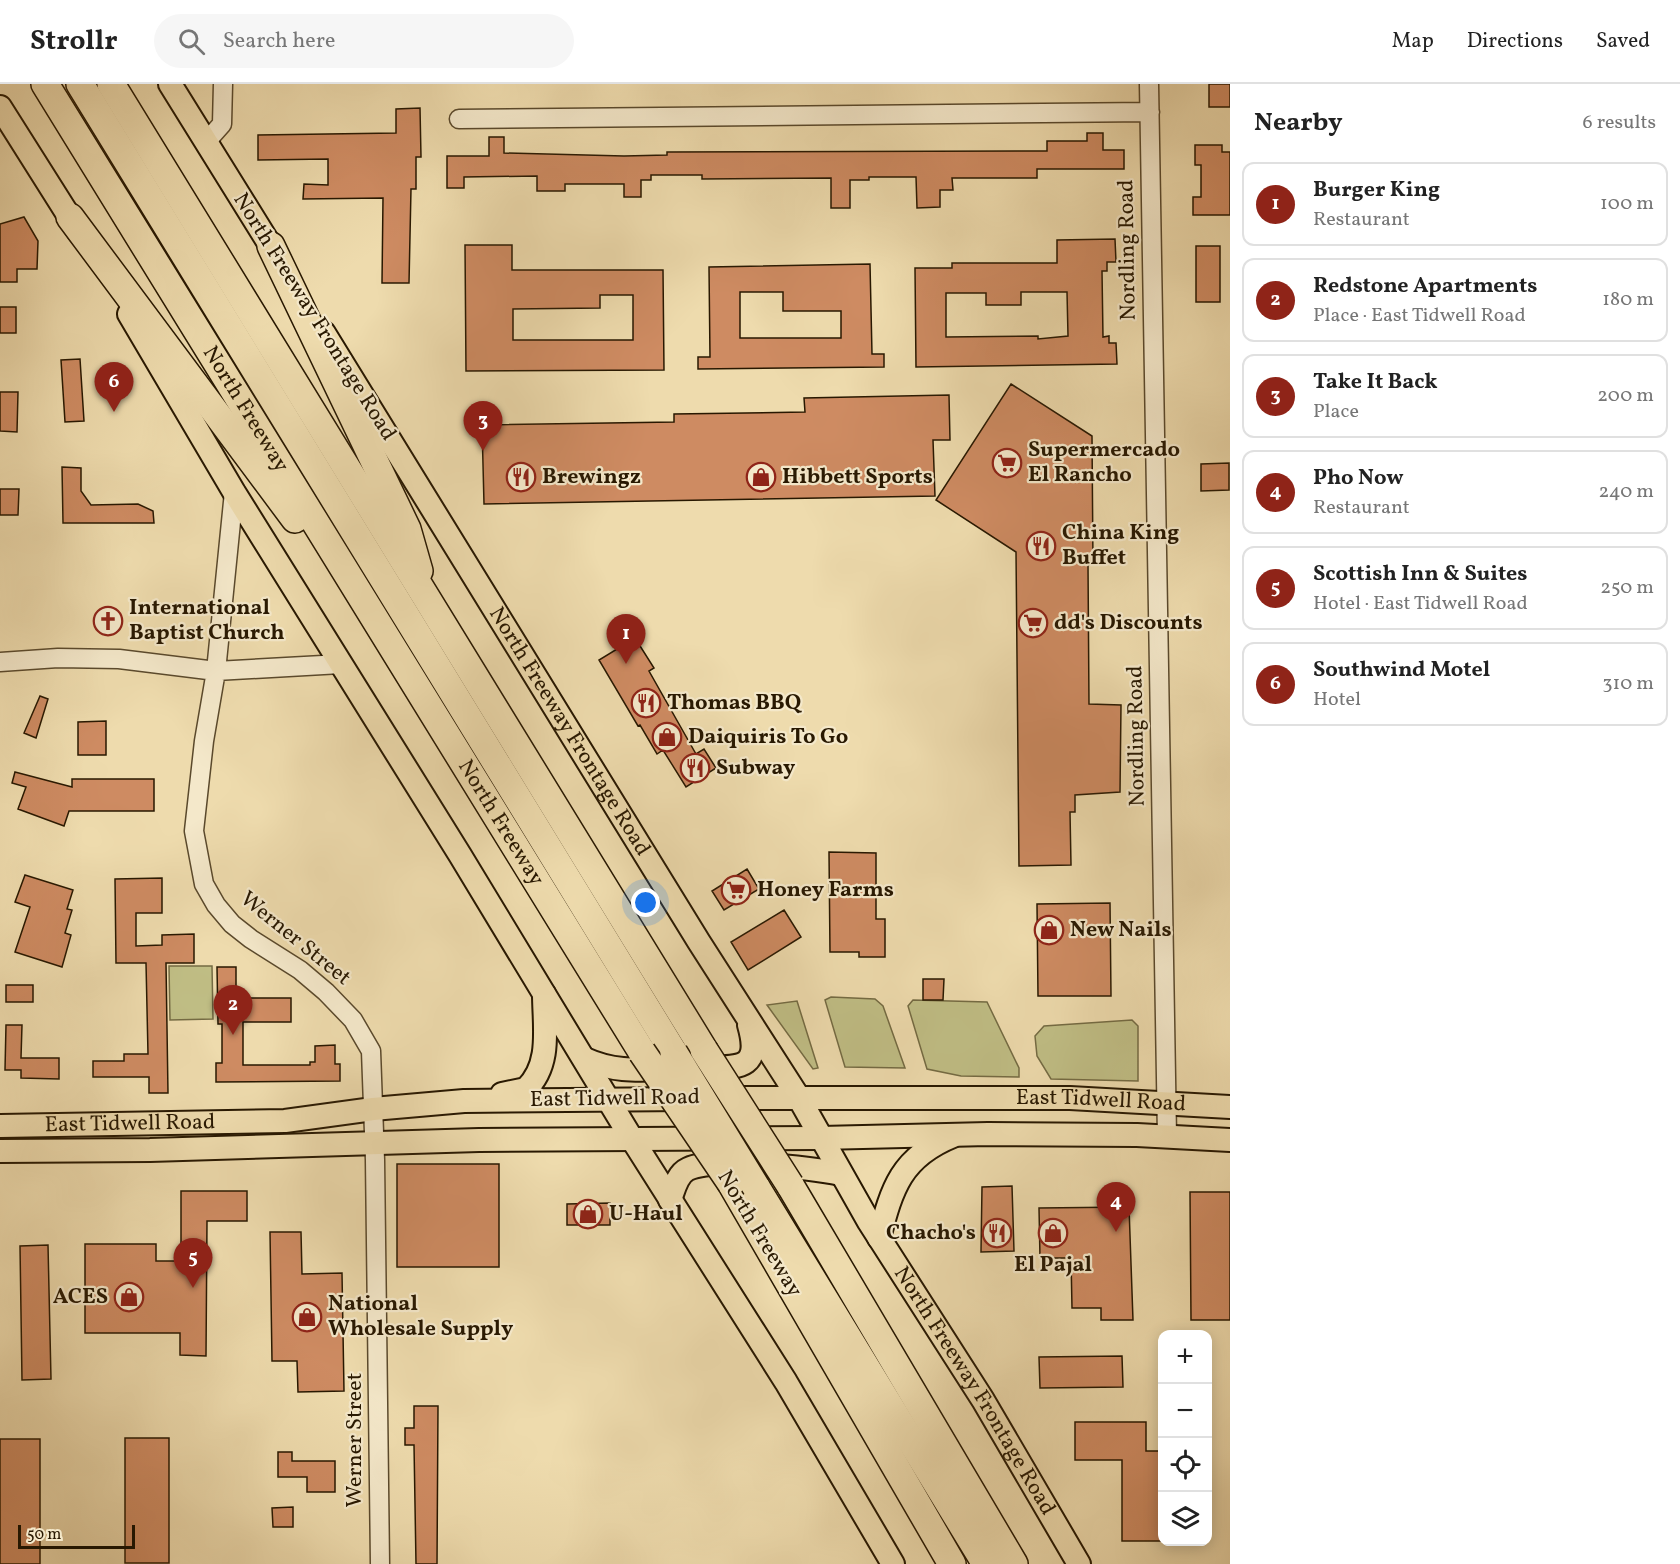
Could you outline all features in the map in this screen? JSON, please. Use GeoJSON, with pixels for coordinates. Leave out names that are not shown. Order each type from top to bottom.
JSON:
{"type":"FeatureCollection","features":[{"type":"Feature","properties":{"kind":"highway","name":"North Freeway"},"geometry":{"type":"LineString","coordinates":[[45,84],[642,1052],[743,1185],[986,1564]]}},
{"type":"Feature","properties":{"kind":"highway","name":"North Freeway"},"geometry":{"type":"LineString","coordinates":[[80,84],[674,1053],[743,1185],[952,1564]]}},
{"type":"Feature","properties":{"kind":"highway"},"geometry":{"type":"LineString","coordinates":[[111,84],[427,602],[790,1185],[1014,1564]]}},
{"type":"Feature","properties":{"kind":"highway"},"geometry":{"type":"LineString","coordinates":[[70,217],[414,681]]}},
{"type":"Feature","properties":{"kind":"highway"},"geometry":{"type":"LineString","coordinates":[[271,246],[407,529],[427,602]]}},
{"type":"Feature","properties":{"kind":"main road","name":"North Freeway Frontage Road"},"geometry":{"type":"LineString","coordinates":[[170,84],[747,1018],[799,1098],[879,1238],[983,1400],[1079,1564]]}},
{"type":"Feature","properties":{"kind":"main road"},"geometry":{"type":"LineString","coordinates":[[0,107],[70,217],[218,461],[234,492],[585,1059],[632,1139],[786,1382],[893,1564]]}},
{"type":"Feature","properties":{"kind":"main road"},"geometry":{"type":"LineString","coordinates":[[464,1101],[526,1089],[535,1080],[545,1052],[544,994]]}},
{"type":"Feature","properties":{"kind":"main road"},"geometry":{"type":"LineString","coordinates":[[585,1059],[604,1068],[616,1070],[738,1067],[748,1062],[754,1053],[747,1018]]}},
{"type":"Feature","properties":{"kind":"main road"},"geometry":{"type":"LineString","coordinates":[[988,1098],[988,1134]]}},
{"type":"Feature","properties":{"kind":"main road","name":"East Tidwell Road"},"geometry":{"type":"LineString","coordinates":[[0,1126],[285,1121],[373,1109],[464,1101],[1070,1098],[1230,1107]]}},
{"type":"Feature","properties":{"kind":"main road"},"geometry":{"type":"LineString","coordinates":[[198,1124],[198,1149]]}},
{"type":"Feature","properties":{"kind":"main road","name":"East Tidwell Road"},"geometry":{"type":"LineString","coordinates":[[0,1151],[198,1149],[374,1141],[821,1138],[988,1134],[1167,1136],[1230,1140]]}},
{"type":"Feature","properties":{"kind":"main road"},"geometry":{"type":"LineString","coordinates":[[879,1238],[899,1176],[935,1143],[957,1135]]}},
{"type":"Feature","properties":{"kind":"main road"},"geometry":{"type":"LineString","coordinates":[[670,1200],[677,1179],[686,1169],[705,1164],[809,1169],[841,1174]]}},
{"type":"Feature","properties":{"kind":"street"},"geometry":{"type":"LineString","coordinates":[[206,142],[222,124],[223,84]]}},
{"type":"Feature","properties":{"kind":"street","name":"Nordling Road"},"geometry":{"type":"LineString","coordinates":[[1149,84],[1167,1136]]}},
{"type":"Feature","properties":{"kind":"street"},"geometry":{"type":"LineString","coordinates":[[459,119],[1150,112]]}},
{"type":"Feature","properties":{"kind":"street","name":"Werner Street"},"geometry":{"type":"LineString","coordinates":[[234,492],[216,671],[203,749],[194,831],[204,884],[216,905],[232,924],[271,954],[300,970],[326,992],[353,1020],[370,1051],[374,1141],[380,1564]]}},
{"type":"Feature","properties":{"kind":"street"},"geometry":{"type":"LineString","coordinates":[[0,662],[58,658],[119,659],[216,671],[341,664]]}},
{"type":"Feature","properties":{"kind":"shaded area"},"geometry":{"type":"Polygon","coordinates":[[[169,966],[212,966],[213,1019],[170,1020],[169,966]]]}},
{"type":"Feature","properties":{"kind":"shaded area"},"geometry":{"type":"Polygon","coordinates":[[[831,997],[875,999],[883,1006],[905,1068],[845,1067],[825,1000],[831,997]]]}},
{"type":"Feature","properties":{"kind":"shaded area"},"geometry":{"type":"Polygon","coordinates":[[[913,1000],[987,1002],[1019,1068],[1019,1077],[961,1076],[927,1069],[908,1006],[913,1000]]]}},
{"type":"Feature","properties":{"kind":"shaded area"},"geometry":{"type":"Polygon","coordinates":[[[797,1001],[818,1068],[813,1069],[767,1005],[797,1001]]]}},
{"type":"Feature","properties":{"kind":"shaded area"},"geometry":{"type":"Polygon","coordinates":[[[1132,1020],[1138,1026],[1138,1081],[1051,1079],[1037,1056],[1035,1036],[1044,1026],[1132,1020]]]}},
{"type":"Feature","properties":{"kind":"building"},"geometry":{"type":"Polygon","coordinates":[[[1209,84],[1230,84],[1230,107],[1209,107],[1209,84]]]}},
{"type":"Feature","properties":{"kind":"building"},"geometry":{"type":"Polygon","coordinates":[[[420,108],[421,157],[416,157],[416,189],[411,189],[409,283],[382,283],[383,198],[303,199],[304,184],[328,185],[328,159],[258,160],[258,135],[396,133],[396,109],[420,108]]]}},
{"type":"Feature","properties":{"kind":"building"},"geometry":{"type":"Polygon","coordinates":[[[1087,133],[1103,133],[1103,150],[1124,150],[1124,169],[1037,169],[1037,178],[952,178],[953,190],[940,190],[940,207],[917,208],[916,177],[869,177],[869,180],[850,180],[850,208],[831,208],[831,178],[702,179],[702,175],[651,175],[651,180],[641,180],[641,197],[624,197],[624,184],[565,184],[565,191],[537,191],[537,176],[464,177],[464,188],[447,188],[447,156],[489,156],[489,137],[504,137],[504,153],[624,156],[667,155],[667,152],[1047,151],[1047,141],[1087,141],[1087,133]]]}},
{"type":"Feature","properties":{"kind":"building"},"geometry":{"type":"Polygon","coordinates":[[[1195,145],[1222,145],[1222,152],[1230,152],[1230,215],[1193,215],[1193,197],[1201,197],[1201,165],[1195,165],[1195,145]]]}},
{"type":"Feature","properties":{"kind":"building"},"geometry":{"type":"Polygon","coordinates":[[[24,217],[38,241],[37,269],[17,269],[17,282],[0,282],[0,224],[24,217]]]}},
{"type":"Feature","properties":{"kind":"building"},"geometry":{"type":"Polygon","coordinates":[[[1115,239],[1116,262],[1107,262],[1107,271],[1102,271],[1103,337],[1109,336],[1109,343],[1116,343],[1117,364],[916,367],[915,268],[952,268],[952,263],[1057,263],[1057,240],[1115,239]],[[1021,292],[1021,305],[986,305],[986,293],[946,293],[946,337],[1038,336],[1038,339],[1068,336],[1067,292],[1021,292]]]}},
{"type":"Feature","properties":{"kind":"building"},"geometry":{"type":"Polygon","coordinates":[[[465,245],[512,245],[512,270],[663,270],[664,370],[466,371],[465,245]],[[600,295],[600,308],[513,309],[513,340],[633,340],[633,295],[600,295]]]}},
{"type":"Feature","properties":{"kind":"building"},"geometry":{"type":"Polygon","coordinates":[[[1196,246],[1220,246],[1220,302],[1196,302],[1196,246]]]}},
{"type":"Feature","properties":{"kind":"building"},"geometry":{"type":"Polygon","coordinates":[[[870,264],[872,354],[884,354],[884,367],[698,369],[698,357],[710,357],[709,267],[870,264]],[[740,292],[740,338],[841,338],[841,311],[783,311],[783,292],[740,292]]]}},
{"type":"Feature","properties":{"kind":"building"},"geometry":{"type":"Polygon","coordinates":[[[0,307],[16,307],[16,333],[0,333],[0,307]]]}},
{"type":"Feature","properties":{"kind":"building"},"geometry":{"type":"Polygon","coordinates":[[[80,359],[84,421],[65,422],[61,360],[80,359]]]}},
{"type":"Feature","properties":{"kind":"building"},"geometry":{"type":"Polygon","coordinates":[[[1011,384],[1092,436],[1093,565],[1088,565],[1089,704],[1121,705],[1120,792],[1075,795],[1075,812],[1070,812],[1071,865],[1019,866],[1016,552],[936,500],[1011,384]]]}},
{"type":"Feature","properties":{"kind":"building"},"geometry":{"type":"Polygon","coordinates":[[[0,392],[18,392],[17,432],[0,431],[0,392]]]}},
{"type":"Feature","properties":{"kind":"building"},"geometry":{"type":"Polygon","coordinates":[[[949,395],[950,440],[933,440],[935,496],[484,504],[482,425],[674,422],[674,414],[805,412],[804,398],[949,395]]]}},
{"type":"Feature","properties":{"kind":"building"},"geometry":{"type":"Polygon","coordinates":[[[1229,463],[1229,490],[1201,491],[1201,464],[1229,463]]]}},
{"type":"Feature","properties":{"kind":"building"},"geometry":{"type":"Polygon","coordinates":[[[62,467],[81,468],[81,491],[91,505],[138,504],[153,511],[154,523],[63,523],[62,467]]]}},
{"type":"Feature","properties":{"kind":"building"},"geometry":{"type":"Polygon","coordinates":[[[0,489],[19,489],[18,515],[0,515],[0,489]]]}},
{"type":"Feature","properties":{"kind":"building"},"geometry":{"type":"Polygon","coordinates":[[[635,638],[654,668],[649,671],[696,754],[704,749],[716,768],[686,787],[663,750],[657,754],[599,660],[635,638]]]}},
{"type":"Feature","properties":{"kind":"building"},"geometry":{"type":"Polygon","coordinates":[[[40,696],[48,699],[36,738],[24,733],[40,696]]]}},
{"type":"Feature","properties":{"kind":"building"},"geometry":{"type":"Polygon","coordinates":[[[106,721],[106,755],[78,755],[78,722],[106,721]]]}},
{"type":"Feature","properties":{"kind":"building"},"geometry":{"type":"Polygon","coordinates":[[[15,772],[72,787],[72,779],[154,779],[154,811],[69,811],[64,826],[18,809],[26,787],[12,783],[15,772]]]}},
{"type":"Feature","properties":{"kind":"building"},"geometry":{"type":"Polygon","coordinates":[[[829,852],[876,853],[876,919],[885,919],[885,957],[859,957],[859,952],[830,952],[829,852]]]}},
{"type":"Feature","properties":{"kind":"building","name":"Honey Farms"},"geometry":{"type":"Polygon","coordinates":[[[747,869],[759,889],[724,910],[712,891],[747,869]]]}},
{"type":"Feature","properties":{"kind":"building"},"geometry":{"type":"Polygon","coordinates":[[[25,875],[73,890],[67,909],[72,910],[65,933],[71,935],[62,967],[15,952],[30,907],[15,902],[25,875]]]}},
{"type":"Feature","properties":{"kind":"building"},"geometry":{"type":"Polygon","coordinates":[[[162,878],[162,913],[136,913],[136,946],[162,945],[162,935],[194,934],[194,963],[166,963],[168,1093],[149,1093],[149,1077],[93,1077],[93,1061],[124,1061],[124,1054],[148,1054],[146,963],[116,963],[115,879],[162,878]]]}},
{"type":"Feature","properties":{"kind":"building"},"geometry":{"type":"Polygon","coordinates":[[[1110,903],[1111,996],[1038,996],[1037,904],[1110,903]]]}},
{"type":"Feature","properties":{"kind":"building"},"geometry":{"type":"Polygon","coordinates":[[[784,910],[801,937],[748,970],[731,942],[784,910]]]}},
{"type":"Feature","properties":{"kind":"building"},"geometry":{"type":"Polygon","coordinates":[[[217,967],[236,967],[236,998],[291,998],[291,1022],[243,1022],[243,1065],[310,1065],[310,1062],[315,1062],[315,1046],[335,1045],[335,1064],[340,1064],[340,1081],[216,1082],[216,1063],[222,1063],[222,1024],[218,1024],[217,967]]]}},
{"type":"Feature","properties":{"kind":"building"},"geometry":{"type":"Polygon","coordinates":[[[923,979],[944,979],[943,1000],[923,1000],[923,979]]]}},
{"type":"Feature","properties":{"kind":"building"},"geometry":{"type":"Polygon","coordinates":[[[6,985],[33,985],[33,1002],[6,1002],[6,985]]]}},
{"type":"Feature","properties":{"kind":"building"},"geometry":{"type":"Polygon","coordinates":[[[6,1025],[22,1025],[21,1058],[59,1058],[59,1079],[21,1078],[21,1070],[5,1070],[6,1025]]]}},
{"type":"Feature","properties":{"kind":"building"},"geometry":{"type":"Polygon","coordinates":[[[397,1164],[499,1164],[499,1267],[397,1267],[397,1164]]]}},
{"type":"Feature","properties":{"kind":"building","name":"Chacho's"},"geometry":{"type":"Polygon","coordinates":[[[1012,1186],[1014,1251],[981,1252],[982,1187],[1012,1186]]]}},
{"type":"Feature","properties":{"kind":"building"},"geometry":{"type":"Polygon","coordinates":[[[181,1191],[247,1191],[247,1221],[207,1221],[206,1356],[180,1355],[180,1333],[85,1333],[85,1244],[156,1244],[156,1261],[181,1261],[181,1191]]]}},
{"type":"Feature","properties":{"kind":"building"},"geometry":{"type":"Polygon","coordinates":[[[1190,1192],[1230,1192],[1230,1320],[1191,1320],[1190,1192]]]}},
{"type":"Feature","properties":{"kind":"building","name":"U-Haul"},"geometry":{"type":"Polygon","coordinates":[[[610,1203],[610,1225],[567,1225],[567,1204],[610,1203]]]}},
{"type":"Feature","properties":{"kind":"building"},"geometry":{"type":"Polygon","coordinates":[[[1129,1207],[1133,1320],[1101,1320],[1101,1308],[1072,1308],[1071,1258],[1040,1258],[1039,1208],[1129,1207]]]}},
{"type":"Feature","properties":{"kind":"building","name":"National Wholesale Supply"},"geometry":{"type":"Polygon","coordinates":[[[270,1232],[301,1232],[302,1274],[342,1273],[344,1391],[298,1392],[297,1361],[272,1361],[270,1232]]]}},
{"type":"Feature","properties":{"kind":"building"},"geometry":{"type":"Polygon","coordinates":[[[48,1245],[51,1379],[22,1380],[20,1246],[48,1245]]]}},
{"type":"Feature","properties":{"kind":"building"},"geometry":{"type":"Polygon","coordinates":[[[1122,1356],[1123,1387],[1040,1388],[1039,1357],[1122,1356]]]}},
{"type":"Feature","properties":{"kind":"building"},"geometry":{"type":"Polygon","coordinates":[[[414,1406],[438,1406],[437,1564],[416,1564],[414,1445],[405,1445],[405,1428],[414,1428],[414,1406]]]}},
{"type":"Feature","properties":{"kind":"building"},"geometry":{"type":"Polygon","coordinates":[[[1075,1422],[1146,1422],[1146,1451],[1158,1451],[1158,1541],[1122,1541],[1122,1460],[1075,1460],[1075,1422]]]}},
{"type":"Feature","properties":{"kind":"building"},"geometry":{"type":"Polygon","coordinates":[[[125,1438],[169,1438],[169,1563],[125,1563],[125,1438]]]}},
{"type":"Feature","properties":{"kind":"building"},"geometry":{"type":"Polygon","coordinates":[[[0,1439],[40,1439],[40,1564],[0,1564],[0,1439]]]}},
{"type":"Feature","properties":{"kind":"building"},"geometry":{"type":"Polygon","coordinates":[[[278,1452],[292,1452],[292,1461],[335,1461],[335,1492],[307,1492],[307,1477],[278,1477],[278,1452]]]}},
{"type":"Feature","properties":{"kind":"building"},"geometry":{"type":"Polygon","coordinates":[[[293,1507],[293,1527],[273,1527],[272,1508],[293,1507]]]}},
{"type":"Feature","properties":{"kind":"place","name":"Southwind Motel"},"geometry":{"type":"Point","coordinates":[114,412]}},
{"type":"Feature","properties":{"kind":"place","name":"Take It Back"},"geometry":{"type":"Point","coordinates":[483,451]}},
{"type":"Feature","properties":{"kind":"place","name":"Supermercado El Rancho"},"geometry":{"type":"Point","coordinates":[1007,463]}},
{"type":"Feature","properties":{"kind":"place","name":"Brewingz"},"geometry":{"type":"Point","coordinates":[521,477]}},
{"type":"Feature","properties":{"kind":"place","name":"Hibbett Sports"},"geometry":{"type":"Point","coordinates":[761,477]}},
{"type":"Feature","properties":{"kind":"place","name":"China King Buffet"},"geometry":{"type":"Point","coordinates":[1041,546]}},
{"type":"Feature","properties":{"kind":"place","name":"International Baptist Church"},"geometry":{"type":"Point","coordinates":[108,621]}},
{"type":"Feature","properties":{"kind":"place","name":"dd's Discounts"},"geometry":{"type":"Point","coordinates":[1033,623]}},
{"type":"Feature","properties":{"kind":"place","name":"Burger King"},"geometry":{"type":"Point","coordinates":[626,664]}},
{"type":"Feature","properties":{"kind":"place","name":"Thomas BBQ"},"geometry":{"type":"Point","coordinates":[646,703]}},
{"type":"Feature","properties":{"kind":"place","name":"Daiquiris To Go"},"geometry":{"type":"Point","coordinates":[667,737]}},
{"type":"Feature","properties":{"kind":"place","name":"Subway"},"geometry":{"type":"Point","coordinates":[695,768]}},
{"type":"Feature","properties":{"kind":"place","name":"Honey Farms"},"geometry":{"type":"Point","coordinates":[736,890]}},
{"type":"Feature","properties":{"kind":"place","name":"New Nails"},"geometry":{"type":"Point","coordinates":[1049,930]}},
{"type":"Feature","properties":{"kind":"place","name":"Redstone Apartments"},"geometry":{"type":"Point","coordinates":[233,1035]}},
{"type":"Feature","properties":{"kind":"place","name":"U-Haul"},"geometry":{"type":"Point","coordinates":[588,1214]}},
{"type":"Feature","properties":{"kind":"place","name":"Pho Now"},"geometry":{"type":"Point","coordinates":[1116,1232]}},
{"type":"Feature","properties":{"kind":"place","name":"Chacho's"},"geometry":{"type":"Point","coordinates":[997,1233]}},
{"type":"Feature","properties":{"kind":"place","name":"El Pajal"},"geometry":{"type":"Point","coordinates":[1053,1233]}},
{"type":"Feature","properties":{"kind":"place","name":"Scottish Inn & Suites"},"geometry":{"type":"Point","coordinates":[193,1288]}},
{"type":"Feature","properties":{"kind":"place","name":"ACES"},"geometry":{"type":"Point","coordinates":[129,1297]}},
{"type":"Feature","properties":{"kind":"place","name":"National Wholesale Supply"},"geometry":{"type":"Point","coordinates":[307,1317]}}]}
